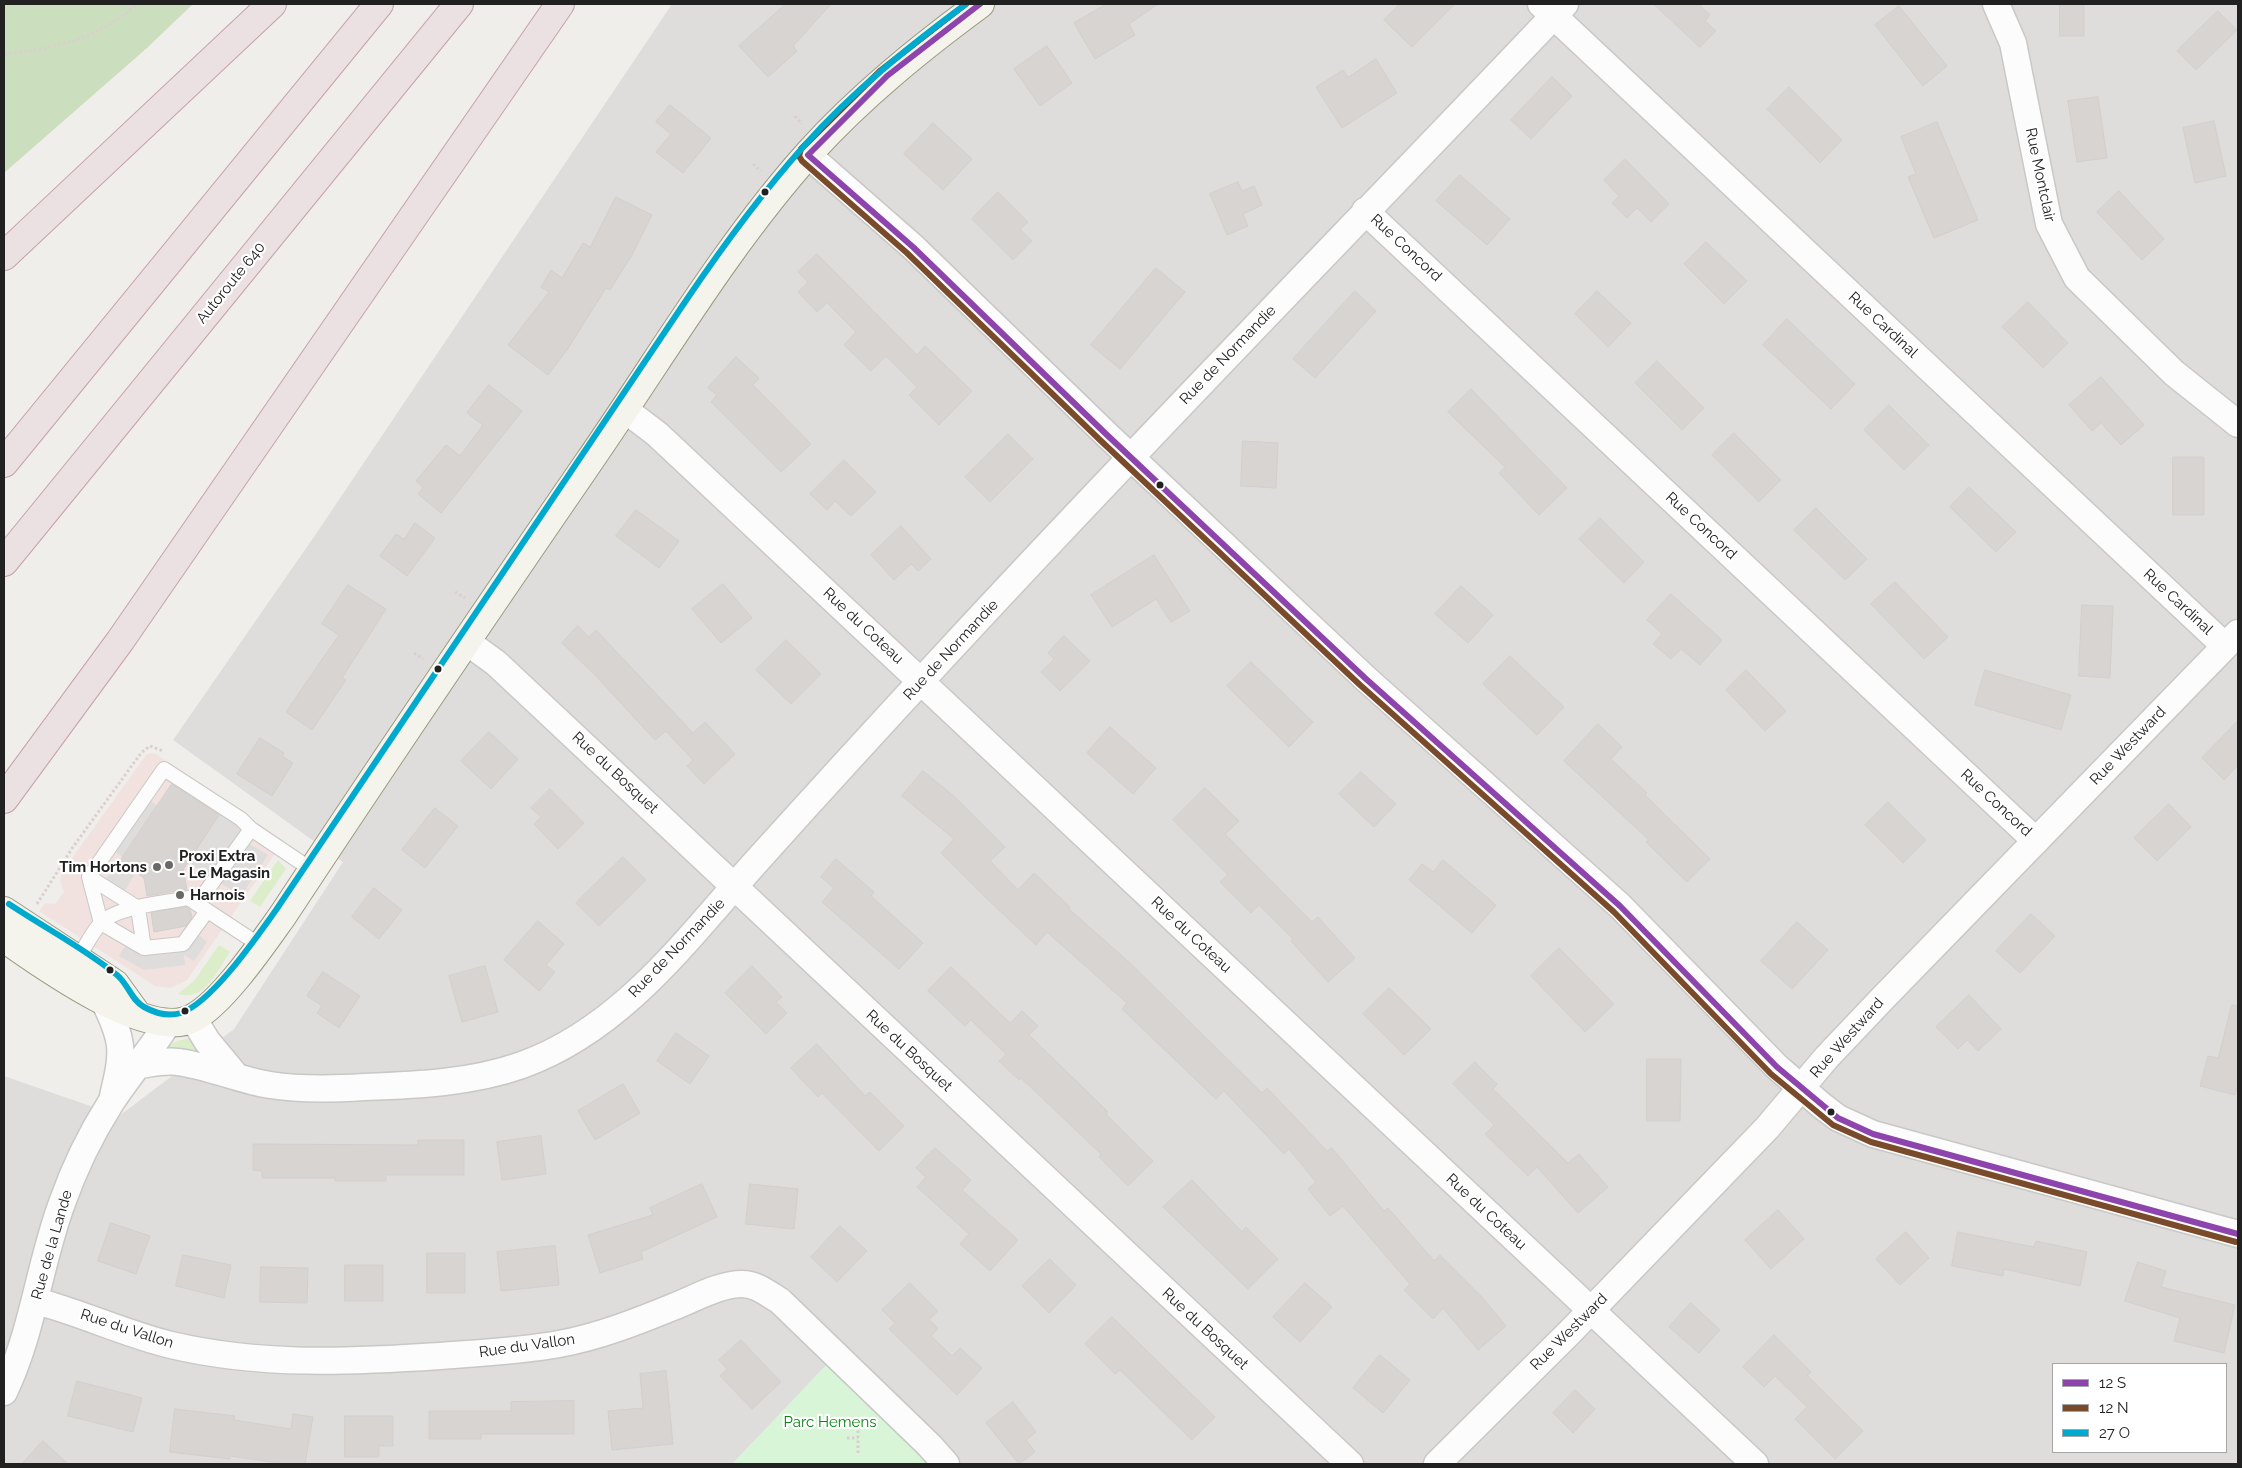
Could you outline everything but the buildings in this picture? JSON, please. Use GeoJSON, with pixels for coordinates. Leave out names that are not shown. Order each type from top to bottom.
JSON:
{"type":"FeatureCollection","features":[{"type":"Feature","properties":{"kind":"highway"},"geometry":{"type":"LineString","coordinates":[[4,256],[272,4]]}},
{"type":"Feature","properties":{"kind":"highway"},"geometry":{"type":"LineString","coordinates":[[4,463],[379,4]]}},
{"type":"Feature","properties":{"kind":"highway","name":"Autoroute 640"},"geometry":{"type":"LineString","coordinates":[[4,562],[459,4]]}},
{"type":"Feature","properties":{"kind":"highway"},"geometry":{"type":"LineString","coordinates":[[4,800],[120,641],[560,4]]}},
{"type":"Feature","properties":{"kind":"street"},"geometry":{"type":"LineString","coordinates":[[180,1021],[211,1005],[261,946],[739,242],[808,155],[887,76],[980,4]]}},
{"type":"Feature","properties":{"kind":"street","name":"Rue Montclair"},"geometry":{"type":"LineString","coordinates":[[1996,4],[2013,43],[2049,224],[2077,278],[2174,373],[2238,424]]}},
{"type":"Feature","properties":{"kind":"street","name":"Rue de Normandie"},"geometry":{"type":"LineString","coordinates":[[141,1065],[174,1061],[280,1086],[374,1087],[467,1079],[526,1064],[561,1049],[612,1014],[654,975],[922,681],[1366,211],[1553,8]]}},
{"type":"Feature","properties":{"kind":"street","name":"Rue Cardinal"},"geometry":{"type":"LineString","coordinates":[[1553,8],[2232,640]]}},
{"type":"Feature","properties":{"kind":"street"},"geometry":{"type":"LineString","coordinates":[[808,155],[912,247],[1394,705],[1620,906],[1777,1067],[1838,1118],[1873,1134],[2238,1234]]}},
{"type":"Feature","properties":{"kind":"street","name":"Rue Concord"},"geometry":{"type":"LineString","coordinates":[[1366,211],[2036,841]]}},
{"type":"Feature","properties":{"kind":"street","name":"Rue du Coteau"},"geometry":{"type":"LineString","coordinates":[[624,409],[657,434],[922,681],[1754,1464]]}},
{"type":"Feature","properties":{"kind":"street","name":"Rue Westward"},"geometry":{"type":"LineString","coordinates":[[1437,1464],[1590,1311],[1768,1128],[1858,1024],[2232,640]]}},
{"type":"Feature","properties":{"kind":"street","name":"Rue du Bosquet"},"geometry":{"type":"LineString","coordinates":[[467,642],[496,662],[1350,1464]]}},
{"type":"Feature","properties":{"kind":"street"},"geometry":{"type":"LineString","coordinates":[[4,911],[115,984],[136,1013]]}},
{"type":"Feature","properties":{"kind":"street"},"geometry":{"type":"LineString","coordinates":[[4,938],[105,1004],[136,1013],[180,1021],[207,1041],[236,1076]]}},
{"type":"Feature","properties":{"kind":"street","name":"Rue de la Lande"},"geometry":{"type":"LineString","coordinates":[[105,1004],[116,1026],[121,1043],[120,1062],[111,1104]]}},
{"type":"Feature","properties":{"kind":"street","name":"Rue de la Lande"},"geometry":{"type":"LineString","coordinates":[[4,1392],[18,1361],[62,1202],[78,1164],[111,1104],[141,1065],[180,1021]]}},
{"type":"Feature","properties":{"kind":"street","name":"Rue du Vallon"},"geometry":{"type":"LineString","coordinates":[[36,1301],[66,1309],[147,1338],[187,1348],[251,1359],[332,1361],[494,1352],[561,1344],[610,1330],[722,1288],[748,1284],[762,1289],[780,1302],[929,1445],[946,1464]]}},
{"type":"Feature","properties":{"kind":"lane"},"geometry":{"type":"LineString","coordinates":[[88,877],[164,768],[241,819],[250,829],[312,870]]}},
{"type":"Feature","properties":{"kind":"lane"},"geometry":{"type":"LineString","coordinates":[[88,877],[101,923],[144,948],[183,944],[202,908],[250,829]]}},
{"type":"Feature","properties":{"kind":"lane"},"geometry":{"type":"LineString","coordinates":[[88,877],[138,908],[144,948]]}},
{"type":"Feature","properties":{"kind":"lane"},"geometry":{"type":"LineString","coordinates":[[77,959],[101,923],[119,913],[188,898],[261,946]]}},
{"type":"Feature","properties":{"kind":"path"},"geometry":{"type":"LineString","coordinates":[[4,54],[52,48],[88,37],[137,4]]}},
{"type":"Feature","properties":{"kind":"path"},"geometry":{"type":"LineString","coordinates":[[456,592],[468,600]]}},
{"type":"Feature","properties":{"kind":"path"},"geometry":{"type":"LineString","coordinates":[[414,653],[426,661]]}},
{"type":"Feature","properties":{"kind":"path"},"geometry":{"type":"LineString","coordinates":[[858,1454],[858,1430],[869,1416]]}},
{"type":"Feature","properties":{"kind":"path"},"geometry":{"type":"LineString","coordinates":[[847,1438],[858,1438]]}},
{"type":"Feature","properties":{"kind":"shaded area"},"geometry":{"type":"Polygon","coordinates":[[[672,4],[2238,4],[2238,1464],[4,1464],[4,1076],[119,1116],[234,1029],[343,862],[173,740],[320,528],[672,4]]]}},
{"type":"Feature","properties":{"kind":"shaded area"},"geometry":{"type":"Polygon","coordinates":[[[156,754],[284,841],[187,980],[171,988],[155,986],[39,911],[45,903],[55,904],[64,892],[60,881],[62,872],[146,755],[156,754]]]}},
{"type":"Feature","properties":{"kind":"shaded area"},"geometry":{"type":"Polygon","coordinates":[[[145,796],[157,806],[123,857],[109,848],[145,796]]]}},
{"type":"Feature","properties":{"kind":"shaded area"},"geometry":{"type":"Polygon","coordinates":[[[220,814],[249,832],[243,840],[268,855],[241,896],[188,862],[220,814]]]}},
{"type":"Feature","properties":{"kind":"shaded area"},"geometry":{"type":"Polygon","coordinates":[[[119,861],[136,872],[121,897],[101,885],[119,861]]]}},
{"type":"Feature","properties":{"kind":"shaded area"},"geometry":{"type":"Polygon","coordinates":[[[193,930],[207,942],[194,961],[184,955],[185,965],[144,970],[119,956],[129,940],[182,944],[193,930]]]}},
{"type":"Feature","properties":{"kind":"green space"},"geometry":{"type":"Polygon","coordinates":[[[4,4],[193,4],[147,48],[4,173],[4,4]]]}},
{"type":"Feature","properties":{"kind":"green space"},"geometry":{"type":"Polygon","coordinates":[[[278,860],[286,869],[260,907],[250,901],[278,860]]]}},
{"type":"Feature","properties":{"kind":"green space"},"geometry":{"type":"Polygon","coordinates":[[[219,945],[230,952],[215,976],[203,989],[196,993],[178,994],[194,981],[219,945]]]}},
{"type":"Feature","properties":{"kind":"green space"},"geometry":{"type":"Polygon","coordinates":[[[192,1039],[204,1055],[165,1049],[175,1042],[192,1039]]]}},
{"type":"Feature","properties":{"kind":"green space","name":"Parc Hemens"},"geometry":{"type":"Polygon","coordinates":[[[828,1363],[932,1464],[732,1464],[828,1363]]]}},
{"type":"Feature","properties":{"kind":"transit line"},"geometry":{"type":"LineString","coordinates":[[966,4],[881,70],[801,149],[799,156],[802,161],[907,253],[1100,440],[1359,684],[1614,912],[1771,1074],[1833,1125],[1871,1142],[2236,1242]]}},
{"type":"Feature","properties":{"kind":"transit line"},"geometry":{"type":"LineString","coordinates":[[9,904],[104,965],[121,979],[136,1001],[148,1009],[162,1014],[181,1013],[193,1007],[206,996],[233,968],[276,910],[714,259],[743,221],[788,164],[841,107],[902,54],[966,4]]}},
{"type":"Feature","properties":{"kind":"transit line"},"geometry":{"type":"LineString","coordinates":[[980,4],[887,76],[808,155],[913,247],[1106,434],[1365,678],[1620,906],[1777,1067],[1838,1118],[1873,1134],[2238,1234]]}},
{"type":"Feature","properties":{"kind":"place","name":"Proxi Extra - Le Magasin"},"geometry":{"type":"Point","coordinates":[169,865]}},
{"type":"Feature","properties":{"kind":"place","name":"Tim Hortons"},"geometry":{"type":"Point","coordinates":[157,867]}},
{"type":"Feature","properties":{"kind":"place","name":"Harnois"},"geometry":{"type":"Point","coordinates":[180,895]}}]}
